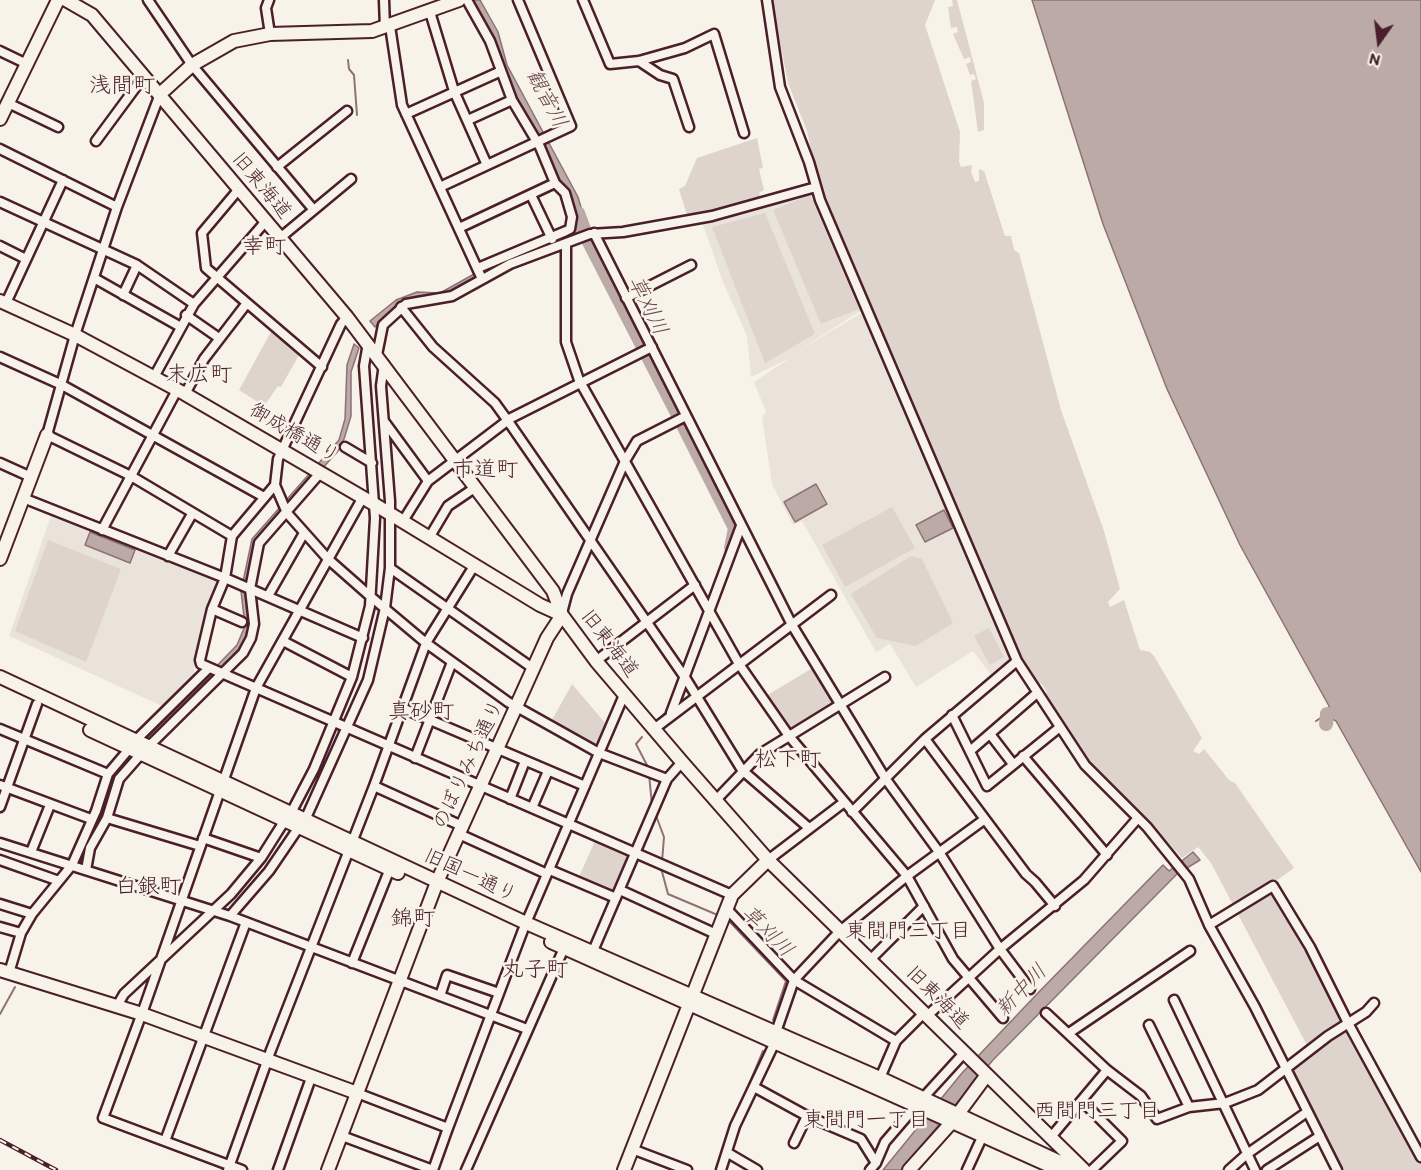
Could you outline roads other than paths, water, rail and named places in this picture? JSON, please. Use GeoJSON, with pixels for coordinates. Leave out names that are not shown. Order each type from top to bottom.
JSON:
{"type":"FeatureCollection","features":[{"type":"Feature","properties":{"kind":"street"},"geometry":{"type":"LineString","coordinates":[[0,117],[57,0]]}},
{"type":"Feature","properties":{"kind":"street","name":"旧東海道"},"geometry":{"type":"LineString","coordinates":[[66,0],[92,15],[347,317],[554,591],[562,615],[596,661],[682,762],[768,860],[1084,1170]]}},
{"type":"Feature","properties":{"kind":"street"},"geometry":{"type":"LineString","coordinates":[[148,0],[192,65],[313,209]]}},
{"type":"Feature","properties":{"kind":"street"},"geometry":{"type":"LineString","coordinates":[[258,0],[267,4],[270,34]]}},
{"type":"Feature","properties":{"kind":"street"},"geometry":{"type":"LineString","coordinates":[[384,0],[399,92],[406,114],[482,279]]}},
{"type":"Feature","properties":{"kind":"street"},"geometry":{"type":"LineString","coordinates":[[0,559],[47,435],[75,334],[117,207],[160,94],[192,65],[234,40],[270,34],[354,33],[387,27],[459,0]]}},
{"type":"Feature","properties":{"kind":"street"},"geometry":{"type":"LineString","coordinates":[[467,0],[490,41],[499,72],[512,100],[537,143],[555,183],[570,203],[570,229],[579,239]]}},
{"type":"Feature","properties":{"kind":"street"},"geometry":{"type":"LineString","coordinates":[[440,187],[571,126],[518,0]]}},
{"type":"Feature","properties":{"kind":"street"},"geometry":{"type":"LineString","coordinates":[[583,0],[610,64],[639,61],[685,48],[714,34],[744,133]]}},
{"type":"Feature","properties":{"kind":"street"},"geometry":{"type":"LineString","coordinates":[[767,0],[780,87],[810,162],[816,187],[945,497],[1017,661],[1085,765],[1109,792],[1138,818],[1183,871],[1337,1170]]}},
{"type":"Feature","properties":{"kind":"street"},"geometry":{"type":"LineString","coordinates":[[430,12],[454,91],[487,165]]}},
{"type":"Feature","properties":{"kind":"street"},"geometry":{"type":"LineString","coordinates":[[0,51],[27,64]]}},
{"type":"Feature","properties":{"kind":"street"},"geometry":{"type":"LineString","coordinates":[[639,61],[660,75],[673,79],[688,127]]}},
{"type":"Feature","properties":{"kind":"street"},"geometry":{"type":"LineString","coordinates":[[406,114],[499,72]]}},
{"type":"Feature","properties":{"kind":"street"},"geometry":{"type":"LineString","coordinates":[[96,141],[144,75]]}},
{"type":"Feature","properties":{"kind":"street"},"geometry":{"type":"LineString","coordinates":[[468,120],[512,100]]}},
{"type":"Feature","properties":{"kind":"street"},"geometry":{"type":"LineString","coordinates":[[8,103],[58,128]]}},
{"type":"Feature","properties":{"kind":"street"},"geometry":{"type":"LineString","coordinates":[[277,167],[347,111]]}},
{"type":"Feature","properties":{"kind":"street"},"geometry":{"type":"LineString","coordinates":[[0,148],[117,207]]}},
{"type":"Feature","properties":{"kind":"street"},"geometry":{"type":"LineString","coordinates":[[280,238],[351,179]]}},
{"type":"Feature","properties":{"kind":"street"},"geometry":{"type":"LineString","coordinates":[[3,302],[63,180]]}},
{"type":"Feature","properties":{"kind":"street"},"geometry":{"type":"LineString","coordinates":[[459,228],[555,183]]}},
{"type":"Feature","properties":{"kind":"street"},"geometry":{"type":"LineString","coordinates":[[230,916],[269,871],[302,824],[348,728],[368,680],[385,608],[390,568],[390,513],[380,360],[383,325],[401,307],[414,301],[452,296],[510,264],[594,233],[623,232],[712,216],[816,187]]}},
{"type":"Feature","properties":{"kind":"street"},"geometry":{"type":"LineString","coordinates":[[239,189],[202,233],[206,268],[322,367]]}},
{"type":"Feature","properties":{"kind":"street"},"geometry":{"type":"LineString","coordinates":[[531,195],[552,238]]}},
{"type":"Feature","properties":{"kind":"street"},"geometry":{"type":"LineString","coordinates":[[0,202],[137,265],[194,304]]}},
{"type":"Feature","properties":{"kind":"street"},"geometry":{"type":"LineString","coordinates":[[153,377],[186,315],[266,221]]}},
{"type":"Feature","properties":{"kind":"street"},"geometry":{"type":"LineString","coordinates":[[478,268],[570,229]]}},
{"type":"Feature","properties":{"kind":"street"},"geometry":{"type":"LineString","coordinates":[[594,233],[792,626],[885,778],[939,852],[1000,949],[1030,989]]}},
{"type":"Feature","properties":{"kind":"street"},"geometry":{"type":"LineString","coordinates":[[566,245],[566,342],[581,384],[739,664],[789,736],[843,803],[907,876],[953,959],[1003,1018]]}},
{"type":"Feature","properties":{"kind":"street"},"geometry":{"type":"LineString","coordinates":[[0,246],[26,259]]}},
{"type":"Feature","properties":{"kind":"street"},"geometry":{"type":"LineString","coordinates":[[123,295],[137,265]]}},
{"type":"Feature","properties":{"kind":"street"},"geometry":{"type":"LineString","coordinates":[[626,297],[690,265]]}},
{"type":"Feature","properties":{"kind":"street"},"geometry":{"type":"LineString","coordinates":[[94,279],[179,326]]}},
{"type":"Feature","properties":{"kind":"street","name":"御成橋通り"},"geometry":{"type":"LineString","coordinates":[[3,302],[75,334],[181,392],[369,500],[540,605],[562,615]]}},
{"type":"Feature","properties":{"kind":"street"},"geometry":{"type":"LineString","coordinates":[[102,530],[153,436],[181,392],[247,303]]}},
{"type":"Feature","properties":{"kind":"street"},"geometry":{"type":"LineString","coordinates":[[401,307],[433,347],[495,404],[508,421],[686,679],[742,770],[809,828]]}},
{"type":"Feature","properties":{"kind":"street"},"geometry":{"type":"LineString","coordinates":[[186,315],[219,338]]}},
{"type":"Feature","properties":{"kind":"street"},"geometry":{"type":"LineString","coordinates":[[347,317],[341,324],[276,470],[275,485],[287,513],[328,559],[426,643],[452,662],[517,706],[598,753],[667,779]]}},
{"type":"Feature","properties":{"kind":"street"},"geometry":{"type":"LineString","coordinates":[[117,1006],[124,994],[215,911],[261,858],[288,817],[334,722],[352,677],[363,638],[370,596],[369,500],[372,463],[364,366],[368,343]]}},
{"type":"Feature","properties":{"kind":"street"},"geometry":{"type":"LineString","coordinates":[[403,521],[428,481],[508,421],[652,347]]}},
{"type":"Feature","properties":{"kind":"street"},"geometry":{"type":"LineString","coordinates":[[0,357],[62,385],[264,497]]}},
{"type":"Feature","properties":{"kind":"street"},"geometry":{"type":"LineString","coordinates":[[562,615],[567,594],[625,461],[637,441],[686,416]]}},
{"type":"Feature","properties":{"kind":"street"},"geometry":{"type":"LineString","coordinates":[[383,421],[428,481]]}},
{"type":"Feature","properties":{"kind":"street"},"geometry":{"type":"LineString","coordinates":[[47,435],[168,496],[192,514],[232,536]]}},
{"type":"Feature","properties":{"kind":"street"},"geometry":{"type":"LineString","coordinates":[[345,447],[372,463]]}},
{"type":"Feature","properties":{"kind":"street"},"geometry":{"type":"LineString","coordinates":[[0,463],[31,477]]}},
{"type":"Feature","properties":{"kind":"street"},"geometry":{"type":"LineString","coordinates":[[318,470],[287,513],[259,543],[250,589],[254,624],[251,638],[243,653],[108,774],[96,811],[72,866],[32,914],[4,972],[142,1014],[448,1128]]}},
{"type":"Feature","properties":{"kind":"street"},"geometry":{"type":"LineString","coordinates":[[275,485],[232,536],[225,578],[212,609],[200,660],[208,669],[732,895]]}},
{"type":"Feature","properties":{"kind":"street"},"geometry":{"type":"LineString","coordinates":[[429,538],[448,506],[476,487]]}},
{"type":"Feature","properties":{"kind":"street"},"geometry":{"type":"LineString","coordinates":[[23,498],[225,578],[363,638]]}},
{"type":"Feature","properties":{"kind":"street"},"geometry":{"type":"LineString","coordinates":[[242,1170],[229,1168],[103,1118],[161,961],[256,688],[328,559],[369,500]]}},
{"type":"Feature","properties":{"kind":"street"},"geometry":{"type":"LineString","coordinates":[[168,556],[192,514]]}},
{"type":"Feature","properties":{"kind":"street"},"geometry":{"type":"LineString","coordinates":[[669,717],[686,679],[741,526]]}},
{"type":"Feature","properties":{"kind":"street"},"geometry":{"type":"LineString","coordinates":[[268,596],[304,533]]}},
{"type":"Feature","properties":{"kind":"street"},"geometry":{"type":"LineString","coordinates":[[229,1168],[267,1060],[374,786],[426,643],[474,566]]}},
{"type":"Feature","properties":{"kind":"street"},"geometry":{"type":"LineString","coordinates":[[390,568],[534,669]]}},
{"type":"Feature","properties":{"kind":"street"},"geometry":{"type":"LineString","coordinates":[[596,661],[695,585]]}},
{"type":"Feature","properties":{"kind":"street"},"geometry":{"type":"LineString","coordinates":[[654,729],[831,595]]}},
{"type":"Feature","properties":{"kind":"street"},"geometry":{"type":"LineString","coordinates":[[212,609],[242,622]]}},
{"type":"Feature","properties":{"kind":"street","name":"のぼりみち通り"},"geometry":{"type":"LineString","coordinates":[[328,1170],[436,886],[534,669],[562,615]]}},
{"type":"Feature","properties":{"kind":"street"},"geometry":{"type":"LineString","coordinates":[[283,641],[352,677]]}},
{"type":"Feature","properties":{"kind":"street"},"geometry":{"type":"LineString","coordinates":[[852,812],[925,739],[1017,661]]}},
{"type":"Feature","properties":{"kind":"street"},"geometry":{"type":"LineString","coordinates":[[415,758],[452,662]]}},
{"type":"Feature","properties":{"kind":"street"},"geometry":{"type":"LineString","coordinates":[[86,870],[90,848],[107,818],[119,779],[139,748],[208,669]]}},
{"type":"Feature","properties":{"kind":"street","name":"旧国一通り"},"geometry":{"type":"LineString","coordinates":[[0,677],[220,787],[350,845],[525,927],[564,948],[691,999]]}},
{"type":"Feature","properties":{"kind":"street"},"geometry":{"type":"LineString","coordinates":[[716,800],[760,753],[885,677]]}},
{"type":"Feature","properties":{"kind":"street","name":"旧国一通り"},"geometry":{"type":"LineString","coordinates":[[0,686],[139,748]]}},
{"type":"Feature","properties":{"kind":"street"},"geometry":{"type":"LineString","coordinates":[[970,751],[1037,693]]}},
{"type":"Feature","properties":{"kind":"street"},"geometry":{"type":"LineString","coordinates":[[342,1136],[433,1170],[525,927],[624,695]]}},
{"type":"Feature","properties":{"kind":"street"},"geometry":{"type":"LineString","coordinates":[[0,807],[3,786],[25,739],[37,704]]}},
{"type":"Feature","properties":{"kind":"street"},"geometry":{"type":"LineString","coordinates":[[402,708],[585,786]]}},
{"type":"Feature","properties":{"kind":"street"},"geometry":{"type":"LineString","coordinates":[[952,715],[987,786],[1059,727]]}},
{"type":"Feature","properties":{"kind":"street"},"geometry":{"type":"LineString","coordinates":[[0,729],[108,774]]}},
{"type":"Feature","properties":{"kind":"street"},"geometry":{"type":"LineString","coordinates":[[990,734],[1013,764]]}},
{"type":"Feature","properties":{"kind":"street"},"geometry":{"type":"LineString","coordinates":[[925,739],[1026,874],[1055,906]]}},
{"type":"Feature","properties":{"kind":"street"},"geometry":{"type":"LineString","coordinates":[[1023,756],[1107,855]]}},
{"type":"Feature","properties":{"kind":"street"},"geometry":{"type":"LineString","coordinates":[[510,799],[525,761]]}},
{"type":"Feature","properties":{"kind":"street"},"geometry":{"type":"LineString","coordinates":[[593,951],[667,779],[682,762]]}},
{"type":"Feature","properties":{"kind":"street"},"geometry":{"type":"LineString","coordinates":[[532,808],[548,771]]}},
{"type":"Feature","properties":{"kind":"street"},"geometry":{"type":"LineString","coordinates":[[3,786],[91,819]]}},
{"type":"Feature","properties":{"kind":"street"},"geometry":{"type":"LineString","coordinates":[[374,786],[548,872],[618,894],[716,934]]}},
{"type":"Feature","properties":{"kind":"street"},"geometry":{"type":"LineString","coordinates":[[624,1170],[732,895],[768,860],[843,803]]}},
{"type":"Feature","properties":{"kind":"street"},"geometry":{"type":"LineString","coordinates":[[31,852],[50,804]]}},
{"type":"Feature","properties":{"kind":"street"},"geometry":{"type":"LineString","coordinates":[[107,818],[261,858]]}},
{"type":"Feature","properties":{"kind":"street"},"geometry":{"type":"LineString","coordinates":[[880,1078],[896,1041],[1000,949],[1055,906],[1107,855],[1138,818]]}},
{"type":"Feature","properties":{"kind":"street"},"geometry":{"type":"LineString","coordinates":[[721,1170],[735,1126],[776,1037],[794,980],[840,931],[907,876],[985,819]]}},
{"type":"Feature","properties":{"kind":"street"},"geometry":{"type":"LineString","coordinates":[[0,843],[230,916],[527,1029]]}},
{"type":"Feature","properties":{"kind":"street"},"geometry":{"type":"LineString","coordinates":[[0,860],[59,880]]}},
{"type":"Feature","properties":{"kind":"street"},"geometry":{"type":"LineString","coordinates":[[352,963],[391,866]]}},
{"type":"Feature","properties":{"kind":"street"},"geometry":{"type":"LineString","coordinates":[[1209,925],[1274,886],[1310,947],[1348,1023],[1421,1157]]}},
{"type":"Feature","properties":{"kind":"street"},"geometry":{"type":"LineString","coordinates":[[0,904],[32,914]]}},
{"type":"Feature","properties":{"kind":"street"},"geometry":{"type":"LineString","coordinates":[[870,960],[924,906]]}},
{"type":"Feature","properties":{"kind":"street"},"geometry":{"type":"LineString","coordinates":[[726,908],[794,980],[896,1041]]}},
{"type":"Feature","properties":{"kind":"street"},"geometry":{"type":"LineString","coordinates":[[165,1141],[246,922]]}},
{"type":"Feature","properties":{"kind":"street"},"geometry":{"type":"LineString","coordinates":[[0,927],[21,933]]}},
{"type":"Feature","properties":{"kind":"street","name":"旧国一通り"},"geometry":{"type":"LineString","coordinates":[[525,927],[593,951],[691,999],[922,1103]]}},
{"type":"Feature","properties":{"kind":"street"},"geometry":{"type":"LineString","coordinates":[[466,1170],[564,948]]}},
{"type":"Feature","properties":{"kind":"street"},"geometry":{"type":"LineString","coordinates":[[1069,1033],[1190,951]]}},
{"type":"Feature","properties":{"kind":"street"},"geometry":{"type":"LineString","coordinates":[[440,996],[447,975],[499,993]]}},
{"type":"Feature","properties":{"kind":"street"},"geometry":{"type":"LineString","coordinates":[[1174,1000],[1255,1170]]}},
{"type":"Feature","properties":{"kind":"street"},"geometry":{"type":"LineString","coordinates":[[1046,1013],[1107,1070],[1141,1096],[1157,1119],[1189,1107],[1225,1103],[1258,1090],[1366,1012],[1374,1003]]}},
{"type":"Feature","properties":{"kind":"street"},"geometry":{"type":"LineString","coordinates":[[1149,1026],[1189,1107]]}},
{"type":"Feature","properties":{"kind":"street","name":"旧国一通り"},"geometry":{"type":"LineString","coordinates":[[776,1037],[880,1078],[922,1103]]}},
{"type":"Feature","properties":{"kind":"street"},"geometry":{"type":"LineString","coordinates":[[873,1167],[885,1142],[967,1057]]}},
{"type":"Feature","properties":{"kind":"street"},"geometry":{"type":"LineString","coordinates":[[1037,1151],[1049,1135],[1083,1101],[1107,1070]]}},
{"type":"Feature","properties":{"kind":"street"},"geometry":{"type":"LineString","coordinates":[[909,1170],[986,1076]]}},
{"type":"Feature","properties":{"kind":"street"},"geometry":{"type":"LineString","coordinates":[[278,1170],[311,1078]]}},
{"type":"Feature","properties":{"kind":"street"},"geometry":{"type":"LineString","coordinates":[[754,1087],[807,1116],[861,1138],[873,1167]]}},
{"type":"Feature","properties":{"kind":"street"},"geometry":{"type":"LineString","coordinates":[[1083,1101],[1122,1140],[1092,1170]]}},
{"type":"Feature","properties":{"kind":"street"},"geometry":{"type":"LineString","coordinates":[[922,1103],[952,1119],[1037,1151],[1077,1170]]}},
{"type":"Feature","properties":{"kind":"street"},"geometry":{"type":"LineString","coordinates":[[1229,1170],[1247,1154],[1307,1112]]}},
{"type":"Feature","properties":{"kind":"street"},"geometry":{"type":"LineString","coordinates":[[794,1143],[807,1116]]}},
{"type":"Feature","properties":{"kind":"street"},"geometry":{"type":"LineString","coordinates":[[968,1170],[984,1131]]}},
{"type":"Feature","properties":{"kind":"street"},"geometry":{"type":"LineString","coordinates":[[984,1131],[1059,1170]]}},
{"type":"Feature","properties":{"kind":"street"},"geometry":{"type":"LineString","coordinates":[[1267,1170],[1320,1136]]}},
{"type":"Feature","properties":{"kind":"street"},"geometry":{"type":"LineString","coordinates":[[632,1149],[687,1170]]}},
{"type":"Feature","properties":{"kind":"street"},"geometry":{"type":"LineString","coordinates":[[728,1153],[757,1170]]}},
{"type":"Feature","properties":{"kind":"waterway"},"geometry":{"type":"LineString","coordinates":[[348,60],[349,69],[354,75],[357,115]]}},
{"type":"Feature","properties":{"kind":"waterway","name":"草刈川"},"geometry":{"type":"LineString","coordinates":[[578,213],[588,240],[677,413]]}},
{"type":"Feature","properties":{"kind":"waterway","name":"草刈川"},"geometry":{"type":"LineString","coordinates":[[683,425],[735,528],[731,548]]}},
{"type":"Feature","properties":{"kind":"waterway","name":"草刈川"},"geometry":{"type":"LineString","coordinates":[[699,626],[705,609]]}},
{"type":"Feature","properties":{"kind":"waterway","name":"草刈川"},"geometry":{"type":"LineString","coordinates":[[662,716],[668,710]]}},
{"type":"Feature","properties":{"kind":"waterway"},"geometry":{"type":"LineString","coordinates":[[1316,721],[1327,714]]}},
{"type":"Feature","properties":{"kind":"waterway","name":"新中川"},"geometry":{"type":"LineString","coordinates":[[1326,724],[1327,714]]}},
{"type":"Feature","properties":{"kind":"waterway","name":"草刈川"},"geometry":{"type":"LineString","coordinates":[[642,737],[636,744],[649,769]]}},
{"type":"Feature","properties":{"kind":"waterway","name":"草刈川"},"geometry":{"type":"LineString","coordinates":[[649,774],[652,805]]}},
{"type":"Feature","properties":{"kind":"waterway","name":"草刈川"},"geometry":{"type":"LineString","coordinates":[[655,813],[664,837],[662,862]]}},
{"type":"Feature","properties":{"kind":"waterway","name":"草刈川"},"geometry":{"type":"LineString","coordinates":[[661,868],[668,894],[720,916]]}},
{"type":"Feature","properties":{"kind":"waterway","name":"草刈川"},"geometry":{"type":"LineString","coordinates":[[728,920],[786,981],[773,1020]]}},
{"type":"Feature","properties":{"kind":"waterway"},"geometry":{"type":"LineString","coordinates":[[0,1014],[15,987]]}},
{"type":"Feature","properties":{"kind":"waterway","name":"草刈川"},"geometry":{"type":"LineString","coordinates":[[730,1130],[763,1051]]}},
{"type":"Feature","properties":{"kind":"railway"},"geometry":{"type":"LineString","coordinates":[[0,1140],[56,1170]]}},
{"type":"Feature","properties":{"kind":"district","name":"浅間町"},"geometry":{"type":"Point","coordinates":[122,86]}},
{"type":"Feature","properties":{"kind":"district","name":"幸町"},"geometry":{"type":"Point","coordinates":[264,247]}},
{"type":"Feature","properties":{"kind":"district","name":"末広町"},"geometry":{"type":"Point","coordinates":[199,375]}},
{"type":"Feature","properties":{"kind":"district","name":"市道町"},"geometry":{"type":"Point","coordinates":[485,470]}},
{"type":"Feature","properties":{"kind":"district","name":"真砂町"},"geometry":{"type":"Point","coordinates":[421,712]}},
{"type":"Feature","properties":{"kind":"district","name":"松下町"},"geometry":{"type":"Point","coordinates":[788,760]}},
{"type":"Feature","properties":{"kind":"district","name":"白銀町"},"geometry":{"type":"Point","coordinates":[148,887]}},
{"type":"Feature","properties":{"kind":"district","name":"錦町"},"geometry":{"type":"Point","coordinates":[413,919]}},
{"type":"Feature","properties":{"kind":"district","name":"東間門三丁目"},"geometry":{"type":"Point","coordinates":[908,932]}},
{"type":"Feature","properties":{"kind":"district","name":"丸子町"},"geometry":{"type":"Point","coordinates":[535,970]}},
{"type":"Feature","properties":{"kind":"district","name":"西間門三丁目"},"geometry":{"type":"Point","coordinates":[1097,1112]}},
{"type":"Feature","properties":{"kind":"district","name":"東間門一丁目"},"geometry":{"type":"Point","coordinates":[866,1121]}},
{"type":"Feature","properties":{"kind":"water label","name":"観音川"},"geometry":{"type":"Point","coordinates":[546,99]}}]}
